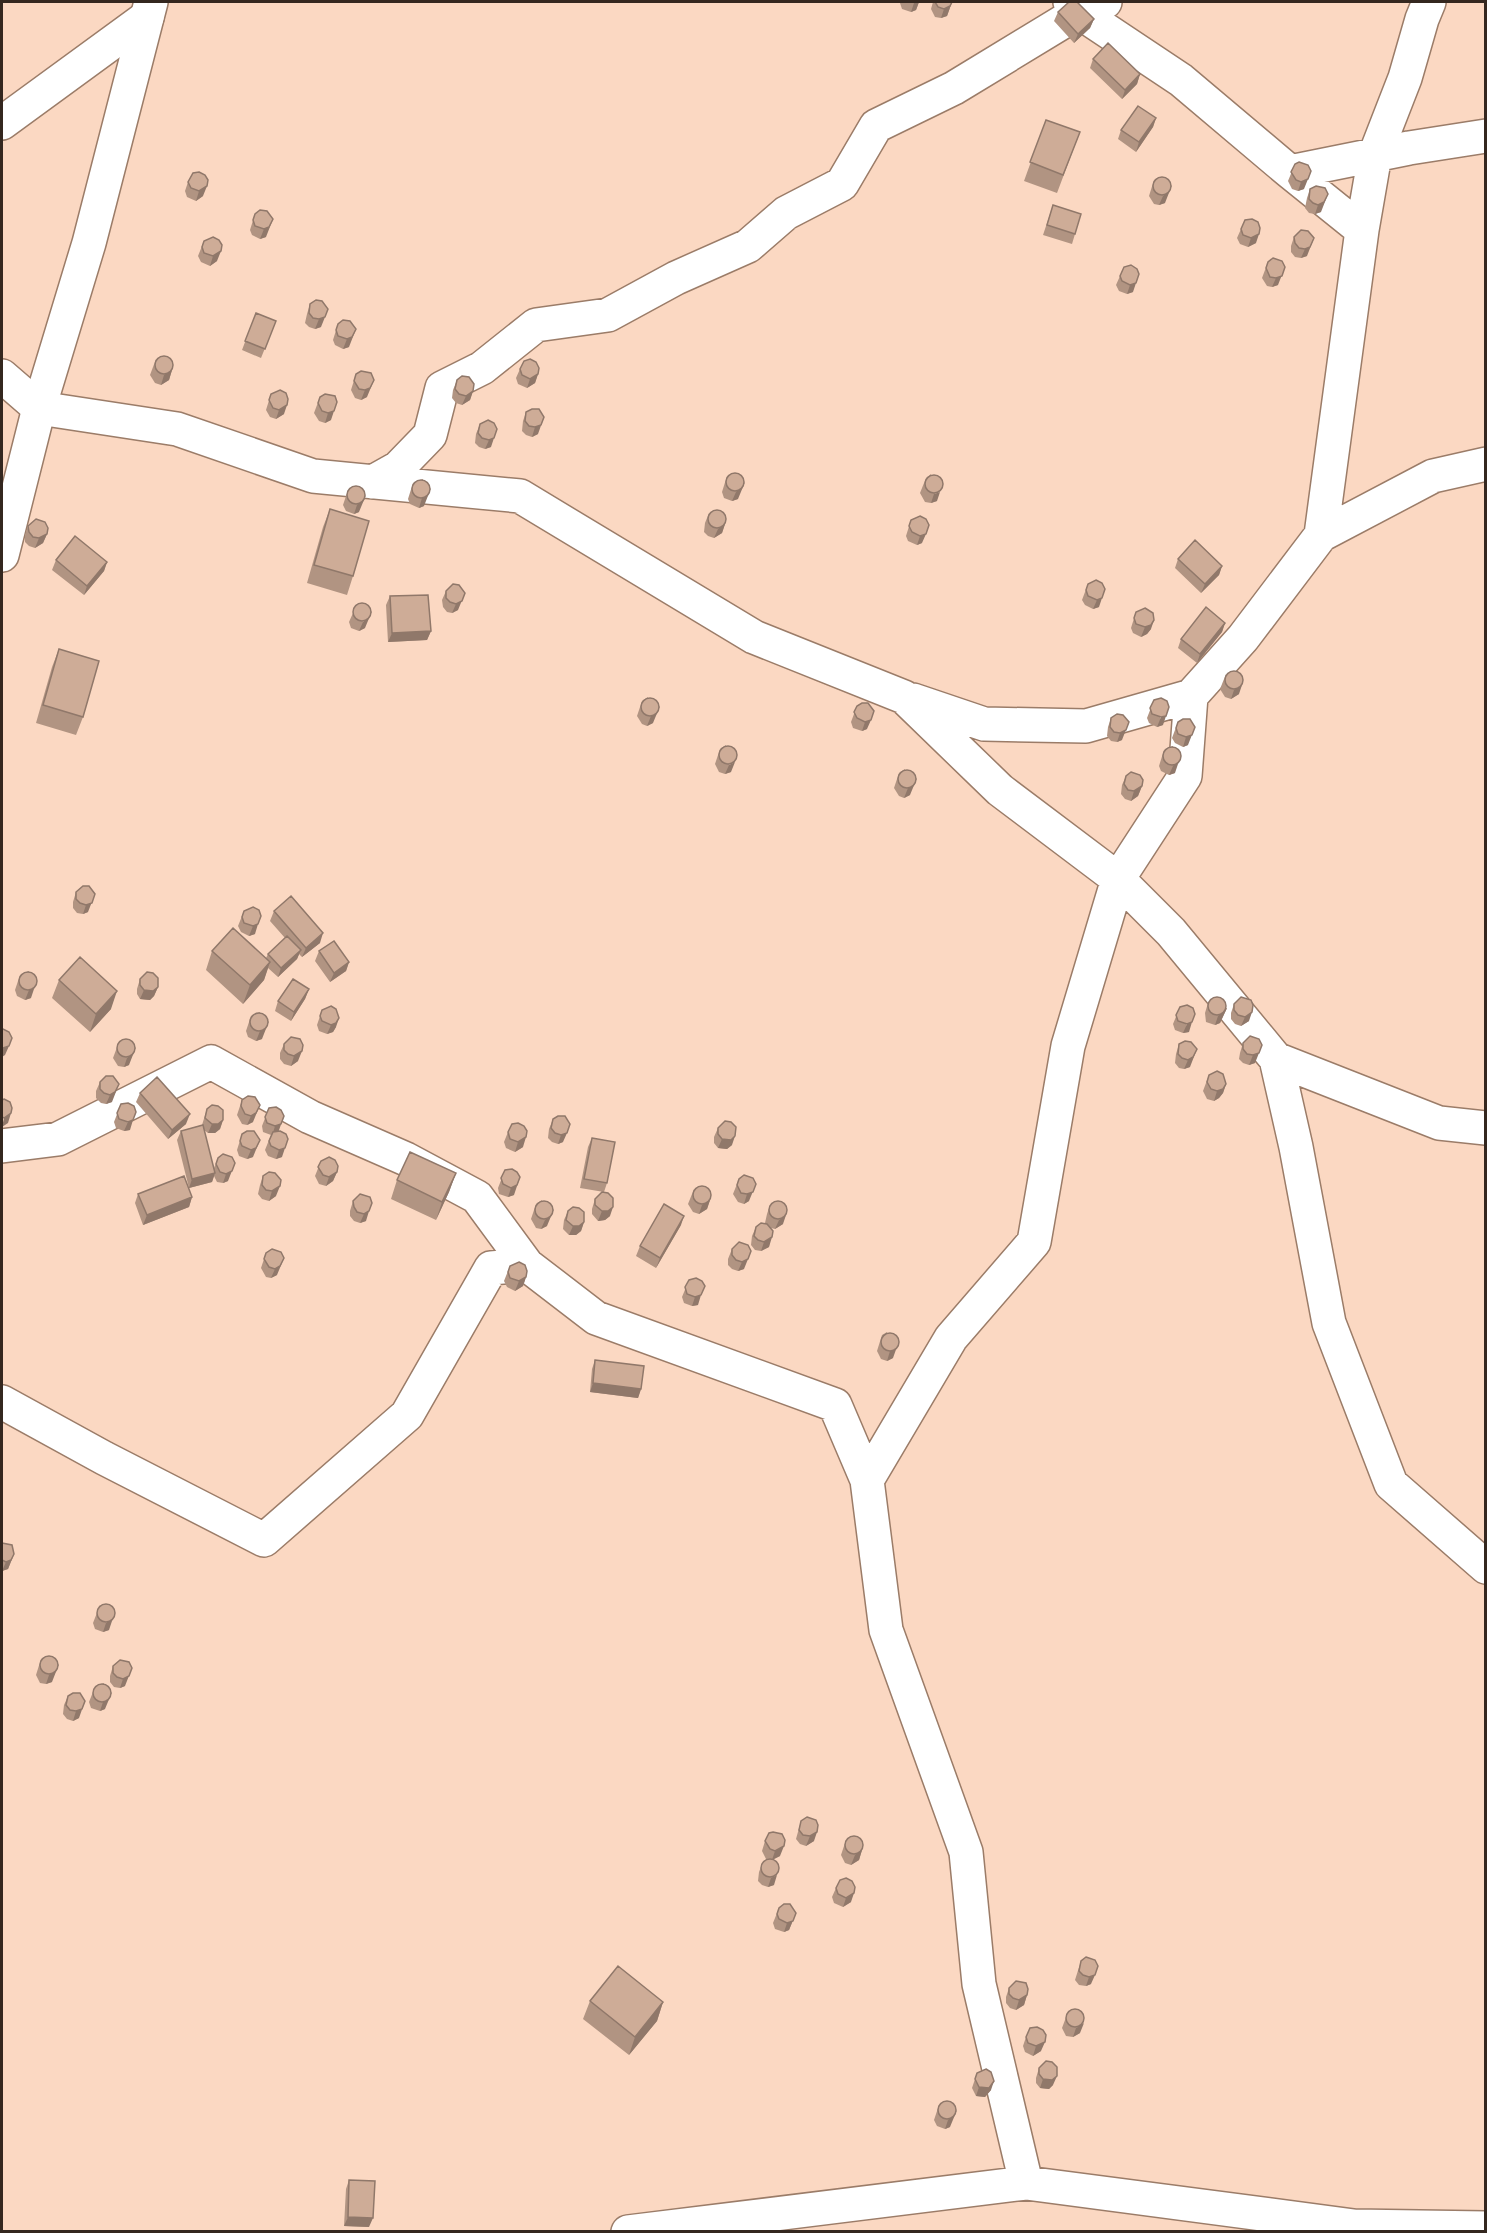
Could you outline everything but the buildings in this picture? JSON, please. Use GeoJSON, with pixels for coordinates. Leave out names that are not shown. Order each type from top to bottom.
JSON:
{"type":"FeatureCollection","features":[{"type":"Feature","properties":{"kind":"street"},"geometry":{"type":"LineString","coordinates":[[1321,535],[1362,230],[1375,155],[1405,78],[1429,2]]}},
{"type":"Feature","properties":{"kind":"street"},"geometry":{"type":"LineString","coordinates":[[373,482],[398,468],[430,435],[442,387],[482,368],[536,325],[608,315],[676,278],[748,246],[786,213],[842,184],[876,126],[954,88],[1085,5],[1181,80],[1362,230]]}},
{"type":"Feature","properties":{"kind":"street"},"geometry":{"type":"LineString","coordinates":[[2,123],[149,9]]}},
{"type":"Feature","properties":{"kind":"street"},"geometry":{"type":"LineString","coordinates":[[2,555],[39,408],[89,243],[149,9]]}},
{"type":"Feature","properties":{"kind":"street"},"geometry":{"type":"LineString","coordinates":[[1290,172],[1485,136]]}},
{"type":"Feature","properties":{"kind":"street"},"geometry":{"type":"LineString","coordinates":[[2,376],[39,408],[177,429],[313,476],[520,496],[754,637],[904,697],[984,724],[1086,726],[1191,696],[1242,638],[1321,535],[1433,476],[1485,465]]}},
{"type":"Feature","properties":{"kind":"street"},"geometry":{"type":"LineString","coordinates":[[867,1480],[951,1338],[1034,1242],[1068,1046],[1118,879],[1185,776],[1191,696]]}},
{"type":"Feature","properties":{"kind":"street"},"geometry":{"type":"LineString","coordinates":[[904,697],[1000,790],[1118,879],[1171,933],[1276,1059],[1296,1147],[1329,1323],[1390,1484],[1485,1567]]}},
{"type":"Feature","properties":{"kind":"street"},"geometry":{"type":"LineString","coordinates":[[1276,1059],[1439,1123],[1485,1128]]}},
{"type":"Feature","properties":{"kind":"street"},"geometry":{"type":"LineString","coordinates":[[2,1146],[58,1139],[211,1062],[310,1117],[406,1159],[477,1197],[526,1265],[596,1318],[835,1406],[867,1480],[886,1629],[966,1852],[979,1984],[1026,2183]]}},
{"type":"Feature","properties":{"kind":"street"},"geometry":{"type":"LineString","coordinates":[[2,1402],[104,1458],[264,1540],[407,1415],[491,1268],[526,1265]]}},
{"type":"Feature","properties":{"kind":"street"},"geometry":{"type":"LineString","coordinates":[[628,2232],[1026,2183],[1354,2226],[1485,2228]]}}]}
